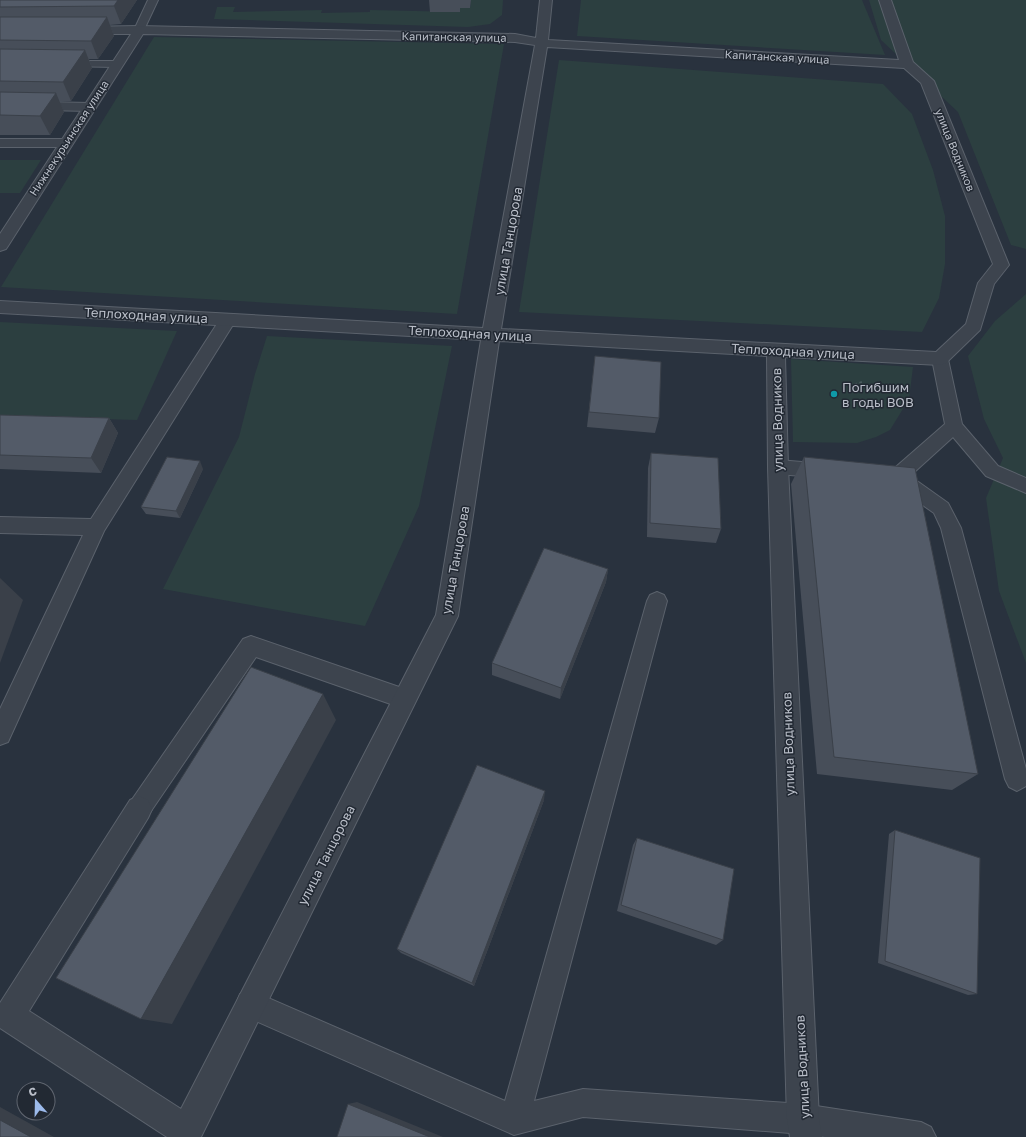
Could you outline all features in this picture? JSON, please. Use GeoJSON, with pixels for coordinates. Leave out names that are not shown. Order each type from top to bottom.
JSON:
{"type":"FeatureCollection","features":[{"type":"Feature","properties":{"kind":"street","name":"улица Танцорова"},"geometry":{"type":"LineString","coordinates":[[185,1134],[446,616],[491,334],[542,43],[546,0]]}},
{"type":"Feature","properties":{"kind":"street"},"geometry":{"type":"LineString","coordinates":[[885,0],[895,25],[907,64]]}},
{"type":"Feature","properties":{"kind":"street","name":"Капитанская улица"},"geometry":{"type":"LineString","coordinates":[[70,30],[139,30],[515,38],[542,43],[907,64]]}},
{"type":"Feature","properties":{"kind":"street","name":"Нижнекурьинская улица"},"geometry":{"type":"LineString","coordinates":[[0,246],[139,30]]}},
{"type":"Feature","properties":{"kind":"street","name":"улица Водников"},"geometry":{"type":"LineString","coordinates":[[907,64],[927,81],[1001,265],[986,283],[974,326],[940,359]]}},
{"type":"Feature","properties":{"kind":"street","name":"Теплоходная улица"},"geometry":{"type":"LineString","coordinates":[[0,307],[940,359]]}},
{"type":"Feature","properties":{"kind":"street","name":"улица Водников"},"geometry":{"type":"LineString","coordinates":[[776,350],[778,466],[805,1128]]}},
{"type":"Feature","properties":{"kind":"street"},"geometry":{"type":"LineString","coordinates":[[139,809],[9,1016],[185,1134]]}},
{"type":"Feature","properties":{"kind":"lane"},"geometry":{"type":"LineString","coordinates":[[139,30],[153,0]]}},
{"type":"Feature","properties":{"kind":"lane"},"geometry":{"type":"LineString","coordinates":[[54,64],[116,64]]}},
{"type":"Feature","properties":{"kind":"lane"},"geometry":{"type":"LineString","coordinates":[[0,105],[90,107]]}},
{"type":"Feature","properties":{"kind":"lane"},"geometry":{"type":"LineString","coordinates":[[0,143],[66,143]]}},
{"type":"Feature","properties":{"kind":"lane"},"geometry":{"type":"LineString","coordinates":[[0,734],[96,527],[228,320]]}},
{"type":"Feature","properties":{"kind":"lane"},"geometry":{"type":"LineString","coordinates":[[940,359],[954,426],[992,471],[1026,486]]}},
{"type":"Feature","properties":{"kind":"lane"},"geometry":{"type":"LineString","coordinates":[[954,426],[889,476],[941,508],[951,528],[1017,779]]}},
{"type":"Feature","properties":{"kind":"lane"},"geometry":{"type":"LineString","coordinates":[[778,466],[842,472]]}},
{"type":"Feature","properties":{"kind":"lane"},"geometry":{"type":"LineString","coordinates":[[0,525],[96,527]]}},
{"type":"Feature","properties":{"kind":"lane"},"geometry":{"type":"LineString","coordinates":[[514,1120],[657,601]]}},
{"type":"Feature","properties":{"kind":"lane"},"geometry":{"type":"LineString","coordinates":[[139,809],[251,646],[405,699]]}},
{"type":"Feature","properties":{"kind":"lane"},"geometry":{"type":"LineString","coordinates":[[250,1004],[514,1120],[583,1103],[805,1128],[921,1137]]}},
{"type":"Feature","properties":{"kind":"shaded area"},"geometry":{"type":"Polygon","coordinates":[[[471,0],[503,0],[502,15],[490,24],[468,27],[214,19],[217,7],[235,7],[233,12],[322,10],[321,13],[370,12],[370,10],[460,12],[460,8],[470,8],[471,0]]]}},
{"type":"Feature","properties":{"kind":"shaded area"},"geometry":{"type":"Polygon","coordinates":[[[581,0],[862,0],[885,55],[577,36],[581,0]]]}},
{"type":"Feature","properties":{"kind":"shaded area"},"geometry":{"type":"Polygon","coordinates":[[[869,0],[1026,0],[1026,249],[1011,245],[958,112],[881,40],[869,0]]]}},
{"type":"Feature","properties":{"kind":"shaded area"},"geometry":{"type":"Polygon","coordinates":[[[154,37],[504,44],[457,314],[1,287],[154,37]]]}},
{"type":"Feature","properties":{"kind":"shaded area"},"geometry":{"type":"Polygon","coordinates":[[[559,60],[883,84],[912,114],[933,170],[945,216],[945,264],[939,298],[922,332],[519,312],[559,60]]]}},
{"type":"Feature","properties":{"kind":"shaded area"},"geometry":{"type":"Polygon","coordinates":[[[0,160],[41,160],[20,193],[0,193],[0,160]]]}},
{"type":"Feature","properties":{"kind":"shaded area"},"geometry":{"type":"Polygon","coordinates":[[[1026,294],[1026,663],[999,591],[986,498],[1003,458],[984,419],[968,356],[995,321],[1026,294]]]}},
{"type":"Feature","properties":{"kind":"shaded area"},"geometry":{"type":"Polygon","coordinates":[[[0,322],[177,331],[137,420],[0,416],[0,322]]]}},
{"type":"Feature","properties":{"kind":"shaded area"},"geometry":{"type":"Polygon","coordinates":[[[267,336],[452,346],[419,506],[365,626],[163,589],[239,437],[255,374],[267,336]]]}},
{"type":"Feature","properties":{"kind":"shaded area"},"geometry":{"type":"Polygon","coordinates":[[[791,359],[913,367],[909,399],[890,430],[876,437],[857,443],[793,442],[791,359]]]}},
{"type":"Feature","properties":{"kind":"building"},"geometry":{"type":"Polygon","coordinates":[[[0,0],[118,0],[114,6],[0,7],[0,0]]]}},
{"type":"Feature","properties":{"kind":"building"},"geometry":{"type":"Polygon","coordinates":[[[0,17],[107,17],[91,41],[0,40],[0,17]]]}},
{"type":"Feature","properties":{"kind":"building"},"geometry":{"type":"Polygon","coordinates":[[[0,49],[85,50],[63,82],[0,81],[0,49]]]}},
{"type":"Feature","properties":{"kind":"building"},"geometry":{"type":"Polygon","coordinates":[[[0,92],[56,93],[40,116],[0,115],[0,92]]]}},
{"type":"Feature","properties":{"kind":"building"},"geometry":{"type":"Polygon","coordinates":[[[595,356],[661,362],[659,418],[589,412],[595,356]]]}},
{"type":"Feature","properties":{"kind":"building"},"geometry":{"type":"Polygon","coordinates":[[[0,415],[109,418],[91,458],[0,455],[0,415]]]}},
{"type":"Feature","properties":{"kind":"building"},"geometry":{"type":"Polygon","coordinates":[[[651,453],[718,458],[721,529],[650,523],[651,453]]]}},
{"type":"Feature","properties":{"kind":"building"},"geometry":{"type":"Polygon","coordinates":[[[167,457],[200,461],[176,511],[141,507],[167,457]]]}},
{"type":"Feature","properties":{"kind":"building"},"geometry":{"type":"Polygon","coordinates":[[[804,457],[915,468],[978,774],[834,757],[804,457]]]}},
{"type":"Feature","properties":{"kind":"building"},"geometry":{"type":"Polygon","coordinates":[[[544,548],[608,569],[561,688],[492,663],[544,548]]]}},
{"type":"Feature","properties":{"kind":"building"},"geometry":{"type":"Polygon","coordinates":[[[251,667],[323,694],[141,1019],[56,978],[251,667]]]}},
{"type":"Feature","properties":{"kind":"building"},"geometry":{"type":"Polygon","coordinates":[[[477,765],[545,791],[472,983],[397,949],[477,765]]]}},
{"type":"Feature","properties":{"kind":"building"},"geometry":{"type":"Polygon","coordinates":[[[895,830],[980,858],[977,994],[885,961],[895,830]]]}},
{"type":"Feature","properties":{"kind":"building"},"geometry":{"type":"Polygon","coordinates":[[[637,838],[734,869],[723,940],[621,905],[637,838]]]}},
{"type":"Feature","properties":{"kind":"building"},"geometry":{"type":"Polygon","coordinates":[[[348,1104],[430,1137],[337,1137],[348,1104]]]}},
{"type":"Feature","properties":{"kind":"building"},"geometry":{"type":"Polygon","coordinates":[[[0,1120],[31,1137],[0,1137],[0,1120]]]}},
{"type":"Feature","properties":{"kind":"place","name":"Погибшим в годы ВОВ"},"geometry":{"type":"Point","coordinates":[834,394]}}]}
